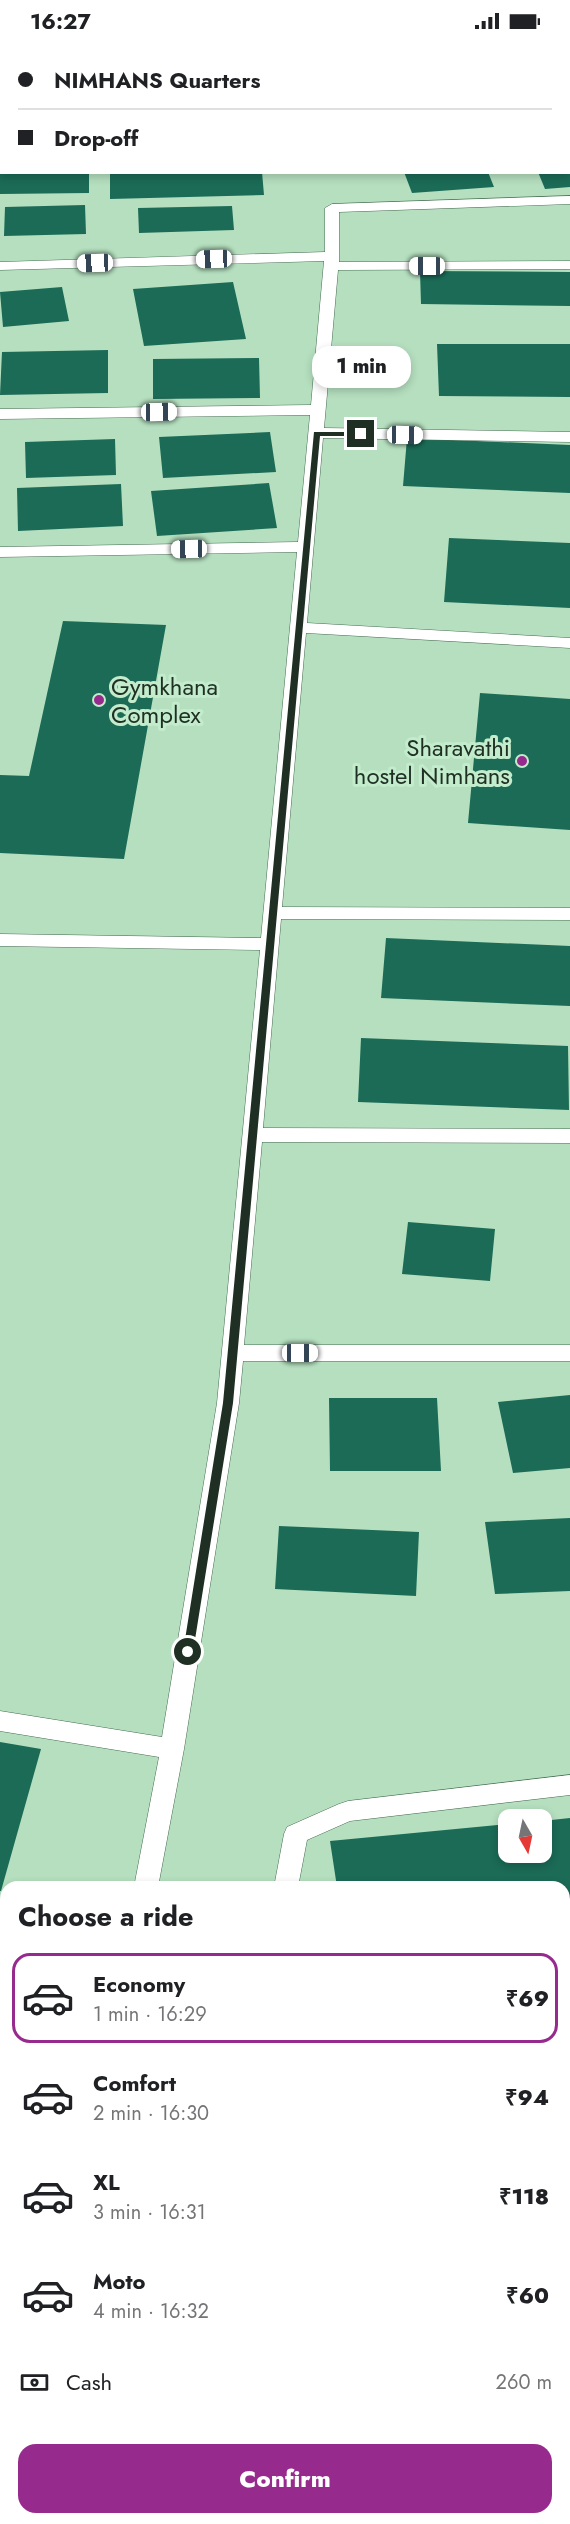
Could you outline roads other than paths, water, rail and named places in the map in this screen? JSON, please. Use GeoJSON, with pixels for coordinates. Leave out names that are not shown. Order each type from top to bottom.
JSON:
{"type":"FeatureCollection","features":[{"type":"Feature","properties":{"kind":"lane"},"geometry":{"type":"LineString","coordinates":[[147,1881],[172,1749],[228,1403],[332,261],[332,208],[570,200]]}},
{"type":"Feature","properties":{"kind":"lane"},"geometry":{"type":"LineString","coordinates":[[0,266],[332,261],[570,265]]}},
{"type":"Feature","properties":{"kind":"lane"},"geometry":{"type":"LineString","coordinates":[[0,414],[319,410]]}},
{"type":"Feature","properties":{"kind":"lane"},"geometry":{"type":"LineString","coordinates":[[316,434],[570,437]]}},
{"type":"Feature","properties":{"kind":"lane"},"geometry":{"type":"LineString","coordinates":[[0,552],[307,547]]}},
{"type":"Feature","properties":{"kind":"lane"},"geometry":{"type":"LineString","coordinates":[[299,628],[570,643]]}},
{"type":"Feature","properties":{"kind":"lane"},"geometry":{"type":"LineString","coordinates":[[274,913],[570,914]]}},
{"type":"Feature","properties":{"kind":"lane"},"geometry":{"type":"LineString","coordinates":[[0,940],[271,944]]}},
{"type":"Feature","properties":{"kind":"lane"},"geometry":{"type":"LineString","coordinates":[[253,1135],[570,1136]]}},
{"type":"Feature","properties":{"kind":"lane"},"geometry":{"type":"LineString","coordinates":[[233,1353],[570,1353]]}},
{"type":"Feature","properties":{"kind":"lane"},"geometry":{"type":"LineString","coordinates":[[0,1721],[172,1749]]}},
{"type":"Feature","properties":{"kind":"lane"},"geometry":{"type":"LineString","coordinates":[[287,1881],[296,1834],[348,1811],[570,1785]]}},
{"type":"Feature","properties":{"kind":"place","name":"Gymkhana Complex"},"geometry":{"type":"Point","coordinates":[99,700]}},
{"type":"Feature","properties":{"kind":"place","name":"Sharavathi hostel Nimhans"},"geometry":{"type":"Point","coordinates":[522,761]}}]}
